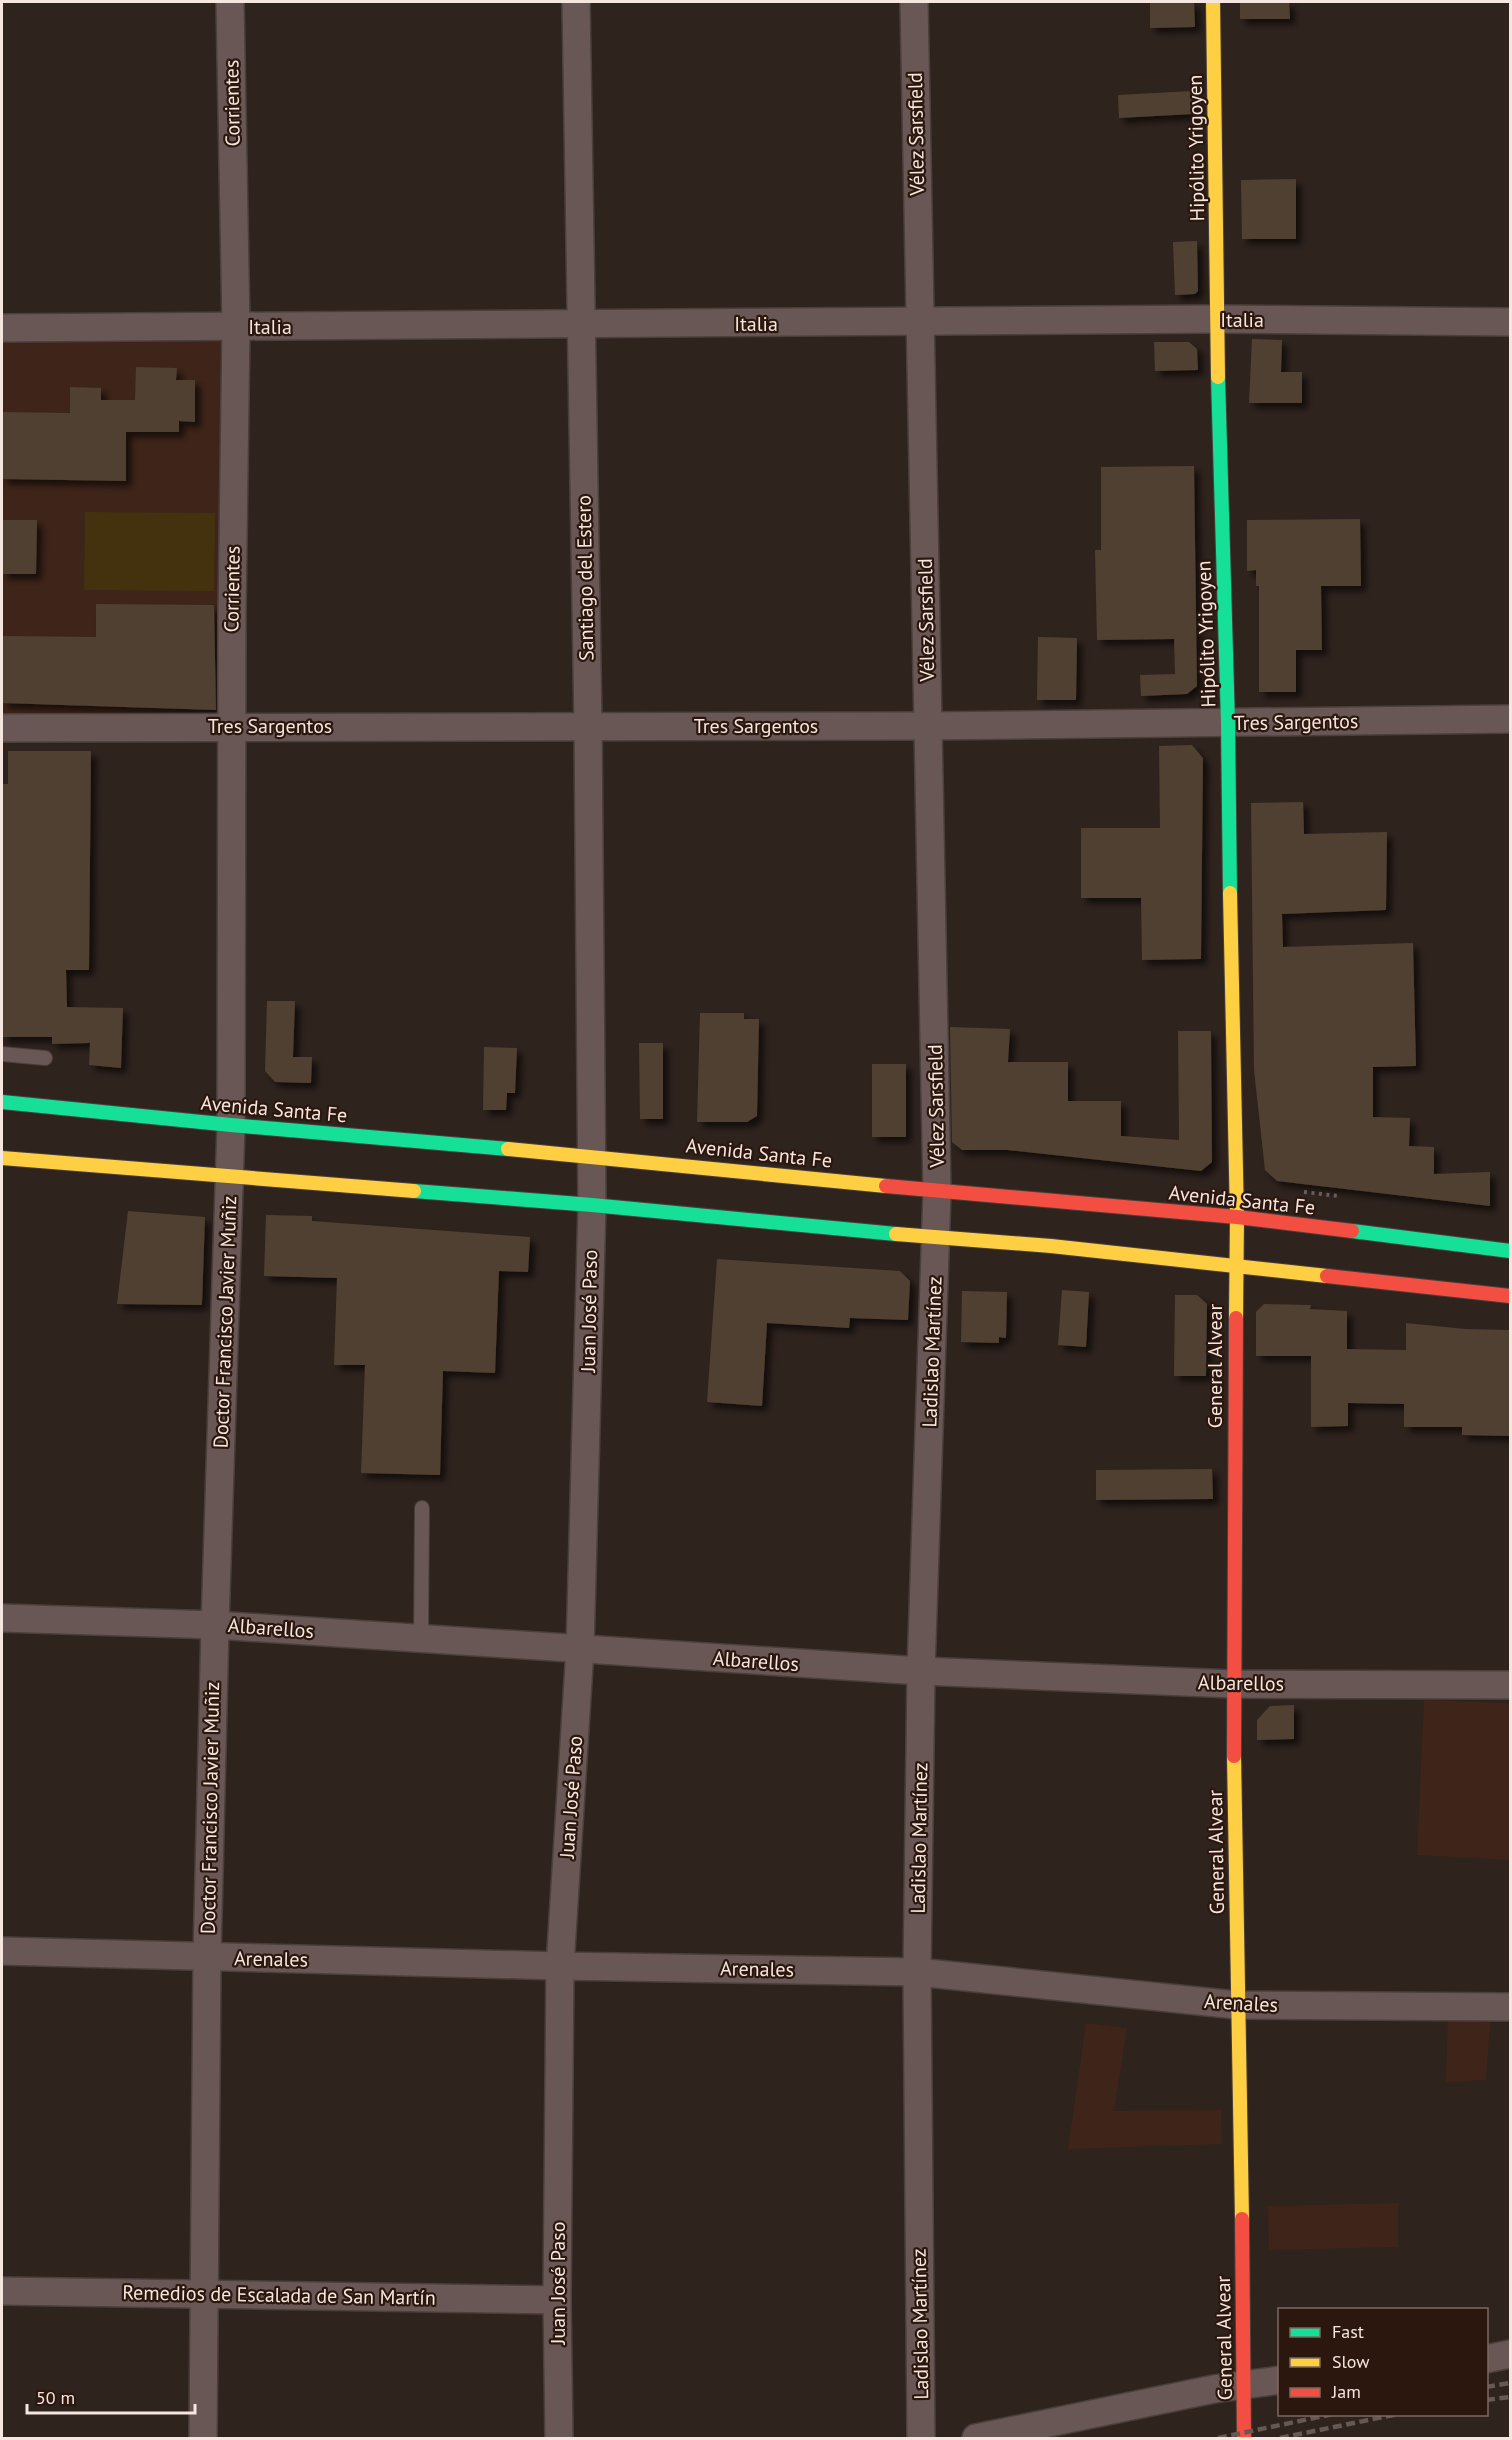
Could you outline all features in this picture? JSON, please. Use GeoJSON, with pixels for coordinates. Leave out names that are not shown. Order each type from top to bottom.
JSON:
{"type":"FeatureCollection","features":[{"type":"Feature","properties":{"kind":"main road","name":"Hipólito Yrigoyen"},"geometry":{"type":"LineString","coordinates":[[1214,2],[1217,319],[1228,723],[1236,1265]]}},
{"type":"Feature","properties":{"kind":"main road","name":"Avenida Santa Fe"},"geometry":{"type":"LineString","coordinates":[[2,1102],[231,1125],[591,1155],[937,1192],[1237,1217],[1510,1251]]}},
{"type":"Feature","properties":{"kind":"main road"},"geometry":{"type":"LineString","coordinates":[[2,1158],[592,1205],[937,1238],[1051,1246],[1510,1296]]}},
{"type":"Feature","properties":{"kind":"main road","name":"General Alvear"},"geometry":{"type":"LineString","coordinates":[[1236,1265],[1233,1684],[1245,2383],[1244,2439]]}},
{"type":"Feature","properties":{"kind":"street","name":"Corrientes"},"geometry":{"type":"LineString","coordinates":[[230,2],[236,327],[232,612],[230,1177]]}},
{"type":"Feature","properties":{"kind":"street","name":"Santiago del Estero"},"geometry":{"type":"LineString","coordinates":[[576,2],[588,726],[591,1155]]}},
{"type":"Feature","properties":{"kind":"street","name":"Vélez Sarsfield"},"geometry":{"type":"LineString","coordinates":[[914,2],[937,1238]]}},
{"type":"Feature","properties":{"kind":"street","name":"Italia"},"geometry":{"type":"LineString","coordinates":[[2,328],[1217,319],[1510,322]]}},
{"type":"Feature","properties":{"kind":"street","name":"Tres Sargentos"},"geometry":{"type":"LineString","coordinates":[[2,728],[929,726],[1510,719]]}},
{"type":"Feature","properties":{"kind":"street","name":"Juan José Paso"},"geometry":{"type":"LineString","coordinates":[[559,2439],[557,2300],[560,1966],[580,1649],[592,1205],[591,1155]]}},
{"type":"Feature","properties":{"kind":"street","name":"Doctor Francisco Javier Muñiz"},"geometry":{"type":"LineString","coordinates":[[203,2439],[207,1957],[214,1625],[230,1177]]}},
{"type":"Feature","properties":{"kind":"street","name":"Ladislao Martínez"},"geometry":{"type":"LineString","coordinates":[[921,2439],[917,1972],[921,1671],[937,1238]]}},
{"type":"Feature","properties":{"kind":"street","name":"Albarellos"},"geometry":{"type":"LineString","coordinates":[[2,1618],[214,1625],[921,1671],[1233,1684],[1510,1685]]}},
{"type":"Feature","properties":{"kind":"street","name":"Arenales"},"geometry":{"type":"LineString","coordinates":[[2,1950],[560,1966],[917,1972],[1237,2005],[1510,2007]]}},
{"type":"Feature","properties":{"kind":"street","name":"Remedios de Escalada de San Martín"},"geometry":{"type":"LineString","coordinates":[[2,2291],[557,2300]]}},
{"type":"Feature","properties":{"kind":"street"},"geometry":{"type":"LineString","coordinates":[[1488,2359],[1510,2354]]}},
{"type":"Feature","properties":{"kind":"street"},"geometry":{"type":"LineString","coordinates":[[976,2439],[1245,2383],[1278,2380]]}},
{"type":"Feature","properties":{"kind":"lane"},"geometry":{"type":"LineString","coordinates":[[2,1054],[45,1058]]}},
{"type":"Feature","properties":{"kind":"lane"},"geometry":{"type":"LineString","coordinates":[[421,1638],[422,1508]]}},
{"type":"Feature","properties":{"kind":"path"},"geometry":{"type":"LineString","coordinates":[[1305,1192],[1338,1196]]}},
{"type":"Feature","properties":{"kind":"shaded area"},"geometry":{"type":"Polygon","coordinates":[[[236,327],[233,726],[2,728],[2,328],[236,327]]]}},
{"type":"Feature","properties":{"kind":"shaded area"},"geometry":{"type":"Polygon","coordinates":[[[85,512],[215,513],[214,591],[84,590],[85,512]]]}},
{"type":"Feature","properties":{"kind":"shaded area"},"geometry":{"type":"Polygon","coordinates":[[[1424,1700],[1510,1703],[1510,1860],[1417,1855],[1424,1700]]]}},
{"type":"Feature","properties":{"kind":"shaded area"},"geometry":{"type":"Polygon","coordinates":[[[1448,2012],[1491,2012],[1486,2080],[1446,2082],[1448,2012]]]}},
{"type":"Feature","properties":{"kind":"shaded area"},"geometry":{"type":"Polygon","coordinates":[[[1086,2023],[1127,2028],[1114,2111],[1221,2110],[1222,2144],[1068,2149],[1086,2023]]]}},
{"type":"Feature","properties":{"kind":"shaded area"},"geometry":{"type":"Polygon","coordinates":[[[1398,2203],[1398,2247],[1269,2250],[1268,2206],[1398,2203]]]}},
{"type":"Feature","properties":{"kind":"building"},"geometry":{"type":"Polygon","coordinates":[[[1150,2],[1194,2],[1195,27],[1150,28],[1150,2]]]}},
{"type":"Feature","properties":{"kind":"building"},"geometry":{"type":"Polygon","coordinates":[[[1240,2],[1289,2],[1290,19],[1240,19],[1240,2]]]}},
{"type":"Feature","properties":{"kind":"building"},"geometry":{"type":"Polygon","coordinates":[[[1192,91],[1193,114],[1119,118],[1118,95],[1192,91]]]}},
{"type":"Feature","properties":{"kind":"building"},"geometry":{"type":"Polygon","coordinates":[[[1296,179],[1296,239],[1242,239],[1241,180],[1296,179]]]}},
{"type":"Feature","properties":{"kind":"building"},"geometry":{"type":"Polygon","coordinates":[[[1197,241],[1198,291],[1195,294],[1175,295],[1173,242],[1197,241]]]}},
{"type":"Feature","properties":{"kind":"building"},"geometry":{"type":"Polygon","coordinates":[[[1252,339],[1282,340],[1281,372],[1302,372],[1302,403],[1249,403],[1252,339]]]}},
{"type":"Feature","properties":{"kind":"building"},"geometry":{"type":"Polygon","coordinates":[[[1154,342],[1189,342],[1197,349],[1198,370],[1155,371],[1154,342]]]}},
{"type":"Feature","properties":{"kind":"building"},"geometry":{"type":"Polygon","coordinates":[[[136,367],[177,368],[176,380],[195,380],[195,422],[179,421],[179,432],[126,432],[126,481],[2,479],[2,412],[70,413],[70,387],[101,388],[101,400],[135,400],[136,367]]]}},
{"type":"Feature","properties":{"kind":"building"},"geometry":{"type":"Polygon","coordinates":[[[1194,466],[1197,686],[1187,694],[1141,696],[1140,675],[1175,674],[1174,639],[1097,640],[1095,550],[1101,550],[1101,467],[1194,466]]]}},
{"type":"Feature","properties":{"kind":"building"},"geometry":{"type":"Polygon","coordinates":[[[1360,519],[1361,586],[1321,586],[1322,650],[1296,650],[1296,692],[1259,692],[1259,586],[1256,586],[1256,570],[1247,571],[1247,520],[1360,519]]]}},
{"type":"Feature","properties":{"kind":"building"},"geometry":{"type":"Polygon","coordinates":[[[2,520],[37,520],[36,574],[2,574],[2,520]]]}},
{"type":"Feature","properties":{"kind":"building"},"geometry":{"type":"Polygon","coordinates":[[[96,604],[214,605],[216,710],[2,703],[2,636],[96,637],[96,604]]]}},
{"type":"Feature","properties":{"kind":"building"},"geometry":{"type":"Polygon","coordinates":[[[1038,637],[1077,638],[1076,700],[1037,700],[1038,637]]]}},
{"type":"Feature","properties":{"kind":"building"},"geometry":{"type":"Polygon","coordinates":[[[1192,745],[1203,758],[1201,959],[1142,960],[1141,898],[1081,898],[1081,828],[1160,828],[1159,746],[1192,745]]]}},
{"type":"Feature","properties":{"kind":"building"},"geometry":{"type":"Polygon","coordinates":[[[8,751],[91,751],[89,970],[66,970],[67,1007],[123,1008],[121,1068],[89,1065],[90,1043],[52,1044],[52,1037],[2,1037],[2,784],[8,784],[8,751]]]}},
{"type":"Feature","properties":{"kind":"building"},"geometry":{"type":"Polygon","coordinates":[[[1303,802],[1304,834],[1387,832],[1386,910],[1282,914],[1283,947],[1413,943],[1416,1066],[1373,1067],[1373,1117],[1410,1118],[1409,1146],[1434,1147],[1434,1174],[1490,1172],[1490,1206],[1277,1181],[1265,1170],[1254,1070],[1251,803],[1303,802]]]}},
{"type":"Feature","properties":{"kind":"building"},"geometry":{"type":"Polygon","coordinates":[[[267,1001],[295,1001],[293,1057],[312,1057],[311,1083],[275,1082],[265,1071],[267,1001]]]}},
{"type":"Feature","properties":{"kind":"building"},"geometry":{"type":"Polygon","coordinates":[[[700,1013],[744,1013],[744,1019],[759,1019],[757,1116],[747,1122],[697,1122],[700,1013]]]}},
{"type":"Feature","properties":{"kind":"building"},"geometry":{"type":"Polygon","coordinates":[[[950,1027],[1010,1029],[1008,1062],[1068,1062],[1068,1101],[1121,1101],[1121,1136],[1179,1140],[1178,1031],[1211,1031],[1212,1162],[1201,1171],[1008,1150],[962,1150],[952,1142],[950,1027]]]}},
{"type":"Feature","properties":{"kind":"building"},"geometry":{"type":"Polygon","coordinates":[[[639,1043],[663,1043],[663,1119],[640,1119],[639,1043]]]}},
{"type":"Feature","properties":{"kind":"building"},"geometry":{"type":"Polygon","coordinates":[[[484,1047],[517,1048],[515,1093],[507,1093],[506,1110],[483,1110],[484,1047]]]}},
{"type":"Feature","properties":{"kind":"building"},"geometry":{"type":"Polygon","coordinates":[[[872,1064],[906,1064],[906,1137],[872,1137],[872,1064]]]}},
{"type":"Feature","properties":{"kind":"building"},"geometry":{"type":"Polygon","coordinates":[[[128,1211],[205,1217],[202,1305],[117,1304],[128,1211]]]}},
{"type":"Feature","properties":{"kind":"building"},"geometry":{"type":"Polygon","coordinates":[[[266,1215],[312,1216],[312,1221],[530,1237],[528,1272],[499,1271],[495,1373],[443,1371],[440,1475],[361,1473],[365,1365],[334,1365],[337,1278],[264,1276],[266,1215]]]}},
{"type":"Feature","properties":{"kind":"building"},"geometry":{"type":"Polygon","coordinates":[[[717,1259],[900,1271],[910,1281],[908,1320],[850,1318],[849,1328],[767,1323],[762,1406],[707,1402],[717,1259]]]}},
{"type":"Feature","properties":{"kind":"building"},"geometry":{"type":"Polygon","coordinates":[[[1062,1290],[1089,1292],[1086,1347],[1058,1345],[1062,1290]]]}},
{"type":"Feature","properties":{"kind":"building"},"geometry":{"type":"Polygon","coordinates":[[[962,1291],[1007,1292],[1006,1338],[999,1337],[999,1343],[961,1342],[962,1291]]]}},
{"type":"Feature","properties":{"kind":"building"},"geometry":{"type":"Polygon","coordinates":[[[1175,1295],[1197,1295],[1207,1304],[1206,1376],[1174,1376],[1175,1295]]]}},
{"type":"Feature","properties":{"kind":"building"},"geometry":{"type":"Polygon","coordinates":[[[1264,1304],[1311,1305],[1310,1309],[1347,1311],[1347,1349],[1406,1350],[1406,1323],[1465,1329],[1510,1330],[1510,1436],[1462,1435],[1462,1427],[1404,1427],[1404,1404],[1348,1403],[1348,1426],[1311,1427],[1311,1356],[1256,1356],[1256,1312],[1264,1304]]]}},
{"type":"Feature","properties":{"kind":"building"},"geometry":{"type":"Polygon","coordinates":[[[1212,1469],[1213,1499],[1096,1500],[1096,1470],[1212,1469]]]}},
{"type":"Feature","properties":{"kind":"building"},"geometry":{"type":"Polygon","coordinates":[[[1294,1705],[1294,1739],[1257,1740],[1257,1720],[1270,1706],[1294,1705]]]}},
{"type":"Feature","properties":{"kind":"railway"},"geometry":{"type":"LineString","coordinates":[[1488,2387],[1510,2383]]}},
{"type":"Feature","properties":{"kind":"railway"},"geometry":{"type":"LineString","coordinates":[[1488,2400],[1510,2397]]}},
{"type":"Feature","properties":{"kind":"railway"},"geometry":{"type":"LineString","coordinates":[[1218,2438],[1323,2416]]}},
{"type":"Feature","properties":{"kind":"railway"},"geometry":{"type":"LineString","coordinates":[[1280,2438],[1388,2416]]}},
{"type":"Feature","properties":{"kind":"traffic: fast"},"geometry":{"type":"LineString","coordinates":[[1218,377],[1228,723],[1230,893]]}},
{"type":"Feature","properties":{"kind":"traffic: fast"},"geometry":{"type":"LineString","coordinates":[[2,1102],[508,1149]]}},
{"type":"Feature","properties":{"kind":"traffic: fast"},"geometry":{"type":"LineString","coordinates":[[414,1191],[592,1205],[896,1234]]}},
{"type":"Feature","properties":{"kind":"traffic: fast"},"geometry":{"type":"LineString","coordinates":[[1352,1231],[1510,1251]]}},
{"type":"Feature","properties":{"kind":"traffic: slow"},"geometry":{"type":"LineString","coordinates":[[1213,2],[1218,377]]}},
{"type":"Feature","properties":{"kind":"traffic: slow"},"geometry":{"type":"LineString","coordinates":[[1230,893],[1237,1217],[1236,1318]]}},
{"type":"Feature","properties":{"kind":"traffic: slow"},"geometry":{"type":"LineString","coordinates":[[508,1149],[886,1186]]}},
{"type":"Feature","properties":{"kind":"traffic: slow"},"geometry":{"type":"LineString","coordinates":[[2,1158],[414,1191]]}},
{"type":"Feature","properties":{"kind":"traffic: slow"},"geometry":{"type":"LineString","coordinates":[[896,1234],[1051,1246],[1327,1276]]}},
{"type":"Feature","properties":{"kind":"traffic: slow"},"geometry":{"type":"LineString","coordinates":[[1234,1756],[1242,2219]]}},
{"type":"Feature","properties":{"kind":"traffic: jam"},"geometry":{"type":"LineString","coordinates":[[886,1186],[1237,1217],[1352,1231]]}},
{"type":"Feature","properties":{"kind":"traffic: jam"},"geometry":{"type":"LineString","coordinates":[[1327,1276],[1510,1296]]}},
{"type":"Feature","properties":{"kind":"traffic: jam"},"geometry":{"type":"LineString","coordinates":[[1234,1756],[1236,1318]]}},
{"type":"Feature","properties":{"kind":"traffic: jam"},"geometry":{"type":"LineString","coordinates":[[1242,2219],[1244,2438]]}}]}
